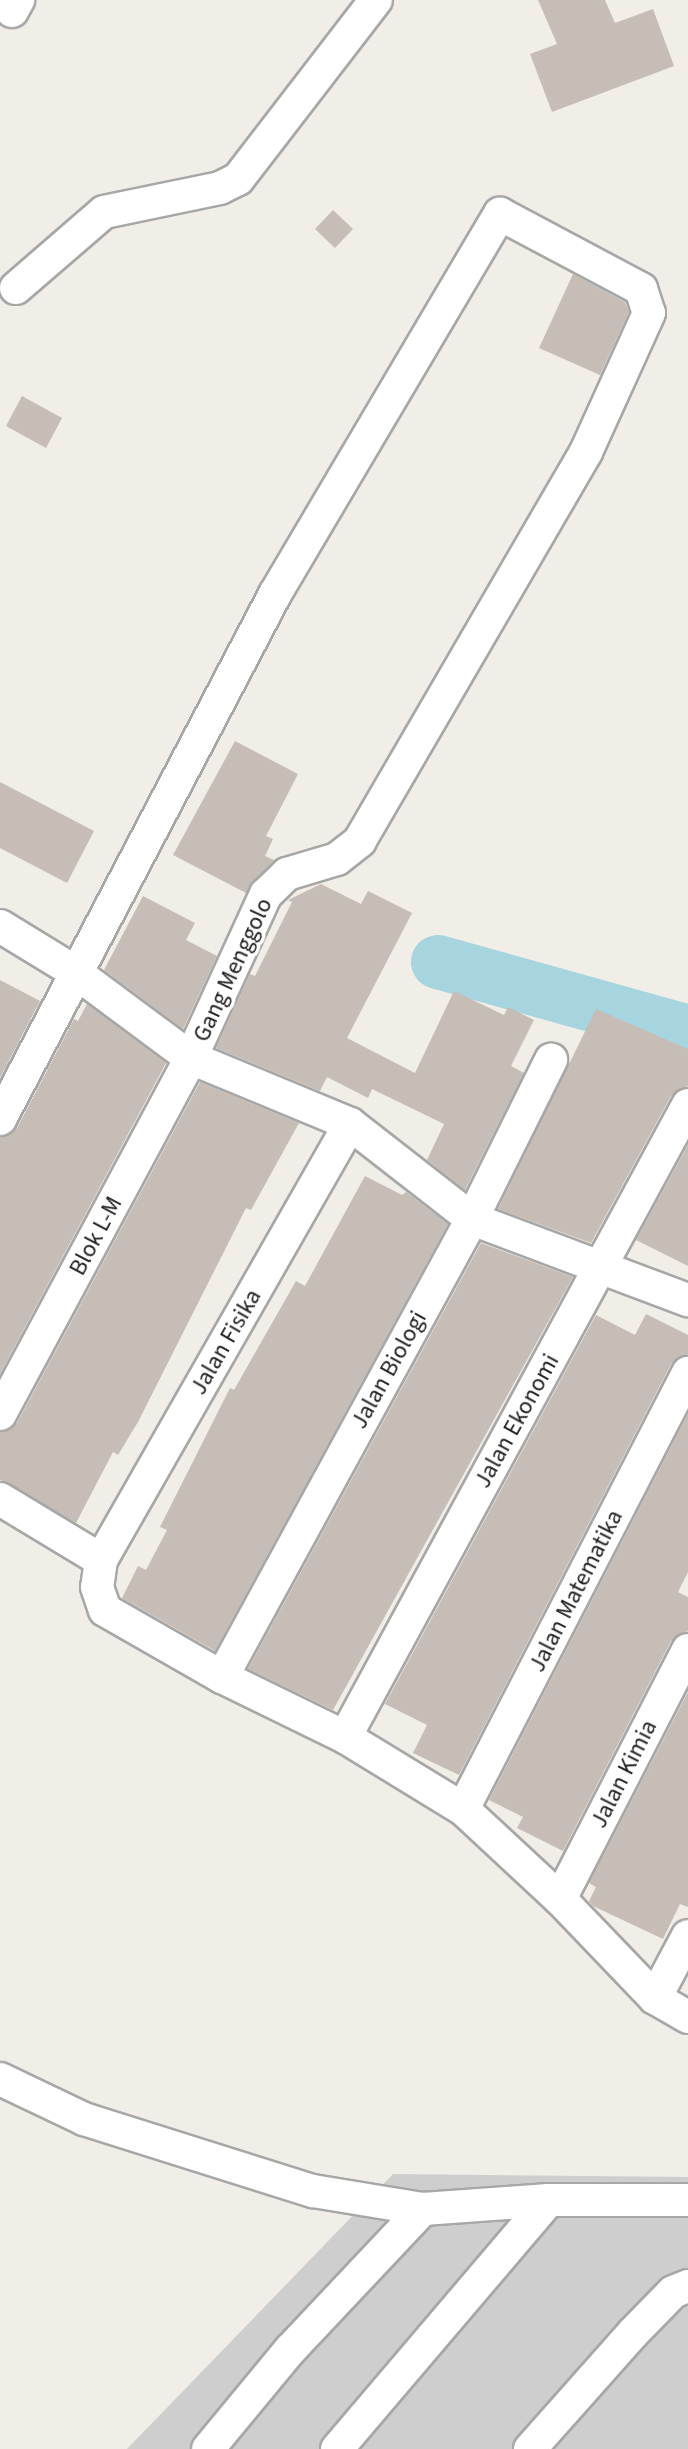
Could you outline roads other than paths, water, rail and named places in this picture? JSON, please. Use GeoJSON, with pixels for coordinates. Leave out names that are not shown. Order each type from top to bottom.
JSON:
{"type":"FeatureCollection","features":[{"type":"Feature","properties":{"kind":"street"},"geometry":{"type":"LineString","coordinates":[[16,288],[104,212],[220,188],[238,179],[376,0]]}},
{"type":"Feature","properties":{"kind":"street","name":"Gang Menggolo"},"geometry":{"type":"LineString","coordinates":[[75,972],[275,594],[500,214],[641,289],[649,313],[586,452],[360,841],[337,859],[287,874],[266,894],[191,1058]]}},
{"type":"Feature","properties":{"kind":"street"},"geometry":{"type":"LineString","coordinates":[[0,926],[75,972],[191,1058],[350,1124],[472,1219],[688,1300]]}},
{"type":"Feature","properties":{"kind":"street"},"geometry":{"type":"LineString","coordinates":[[0,1119],[75,972]]}},
{"type":"Feature","properties":{"kind":"street","name":"Blok L-M"},"geometry":{"type":"LineString","coordinates":[[0,1414],[191,1058]]}},
{"type":"Feature","properties":{"kind":"street","name":"Jalan Biologi"},"geometry":{"type":"LineString","coordinates":[[222,1677],[472,1219],[551,1060]]}},
{"type":"Feature","properties":{"kind":"street","name":"Jalan Ekonomi"},"geometry":{"type":"LineString","coordinates":[[345,1737],[688,1105]]}},
{"type":"Feature","properties":{"kind":"street","name":"Jalan Fisika"},"geometry":{"type":"LineString","coordinates":[[101,1560],[350,1124]]}},
{"type":"Feature","properties":{"kind":"street","name":"Jalan Matematika"},"geometry":{"type":"LineString","coordinates":[[463,1809],[688,1373]]}},
{"type":"Feature","properties":{"kind":"street"},"geometry":{"type":"LineString","coordinates":[[0,1499],[101,1560],[97,1587],[105,1610],[222,1677],[345,1737],[463,1809],[560,1899],[655,1998],[688,2017]]}},
{"type":"Feature","properties":{"kind":"street","name":"Jalan Kimia"},"geometry":{"type":"LineString","coordinates":[[560,1899],[688,1650]]}},
{"type":"Feature","properties":{"kind":"street"},"geometry":{"type":"LineString","coordinates":[[655,1998],[688,1936]]}},
{"type":"Feature","properties":{"kind":"street"},"geometry":{"type":"LineString","coordinates":[[0,2079],[84,2119],[313,2191],[423,2209],[549,2200],[688,2200]]}},
{"type":"Feature","properties":{"kind":"street"},"geometry":{"type":"LineString","coordinates":[[337,2449],[549,2200]]}},
{"type":"Feature","properties":{"kind":"street"},"geometry":{"type":"LineString","coordinates":[[208,2449],[290,2350],[423,2209]]}},
{"type":"Feature","properties":{"kind":"street"},"geometry":{"type":"LineString","coordinates":[[530,2449],[653,2312],[673,2292],[688,2286]]}},
{"type":"Feature","properties":{"kind":"waterway"},"geometry":{"type":"LineString","coordinates":[[438,962],[688,1032]]}}]}
